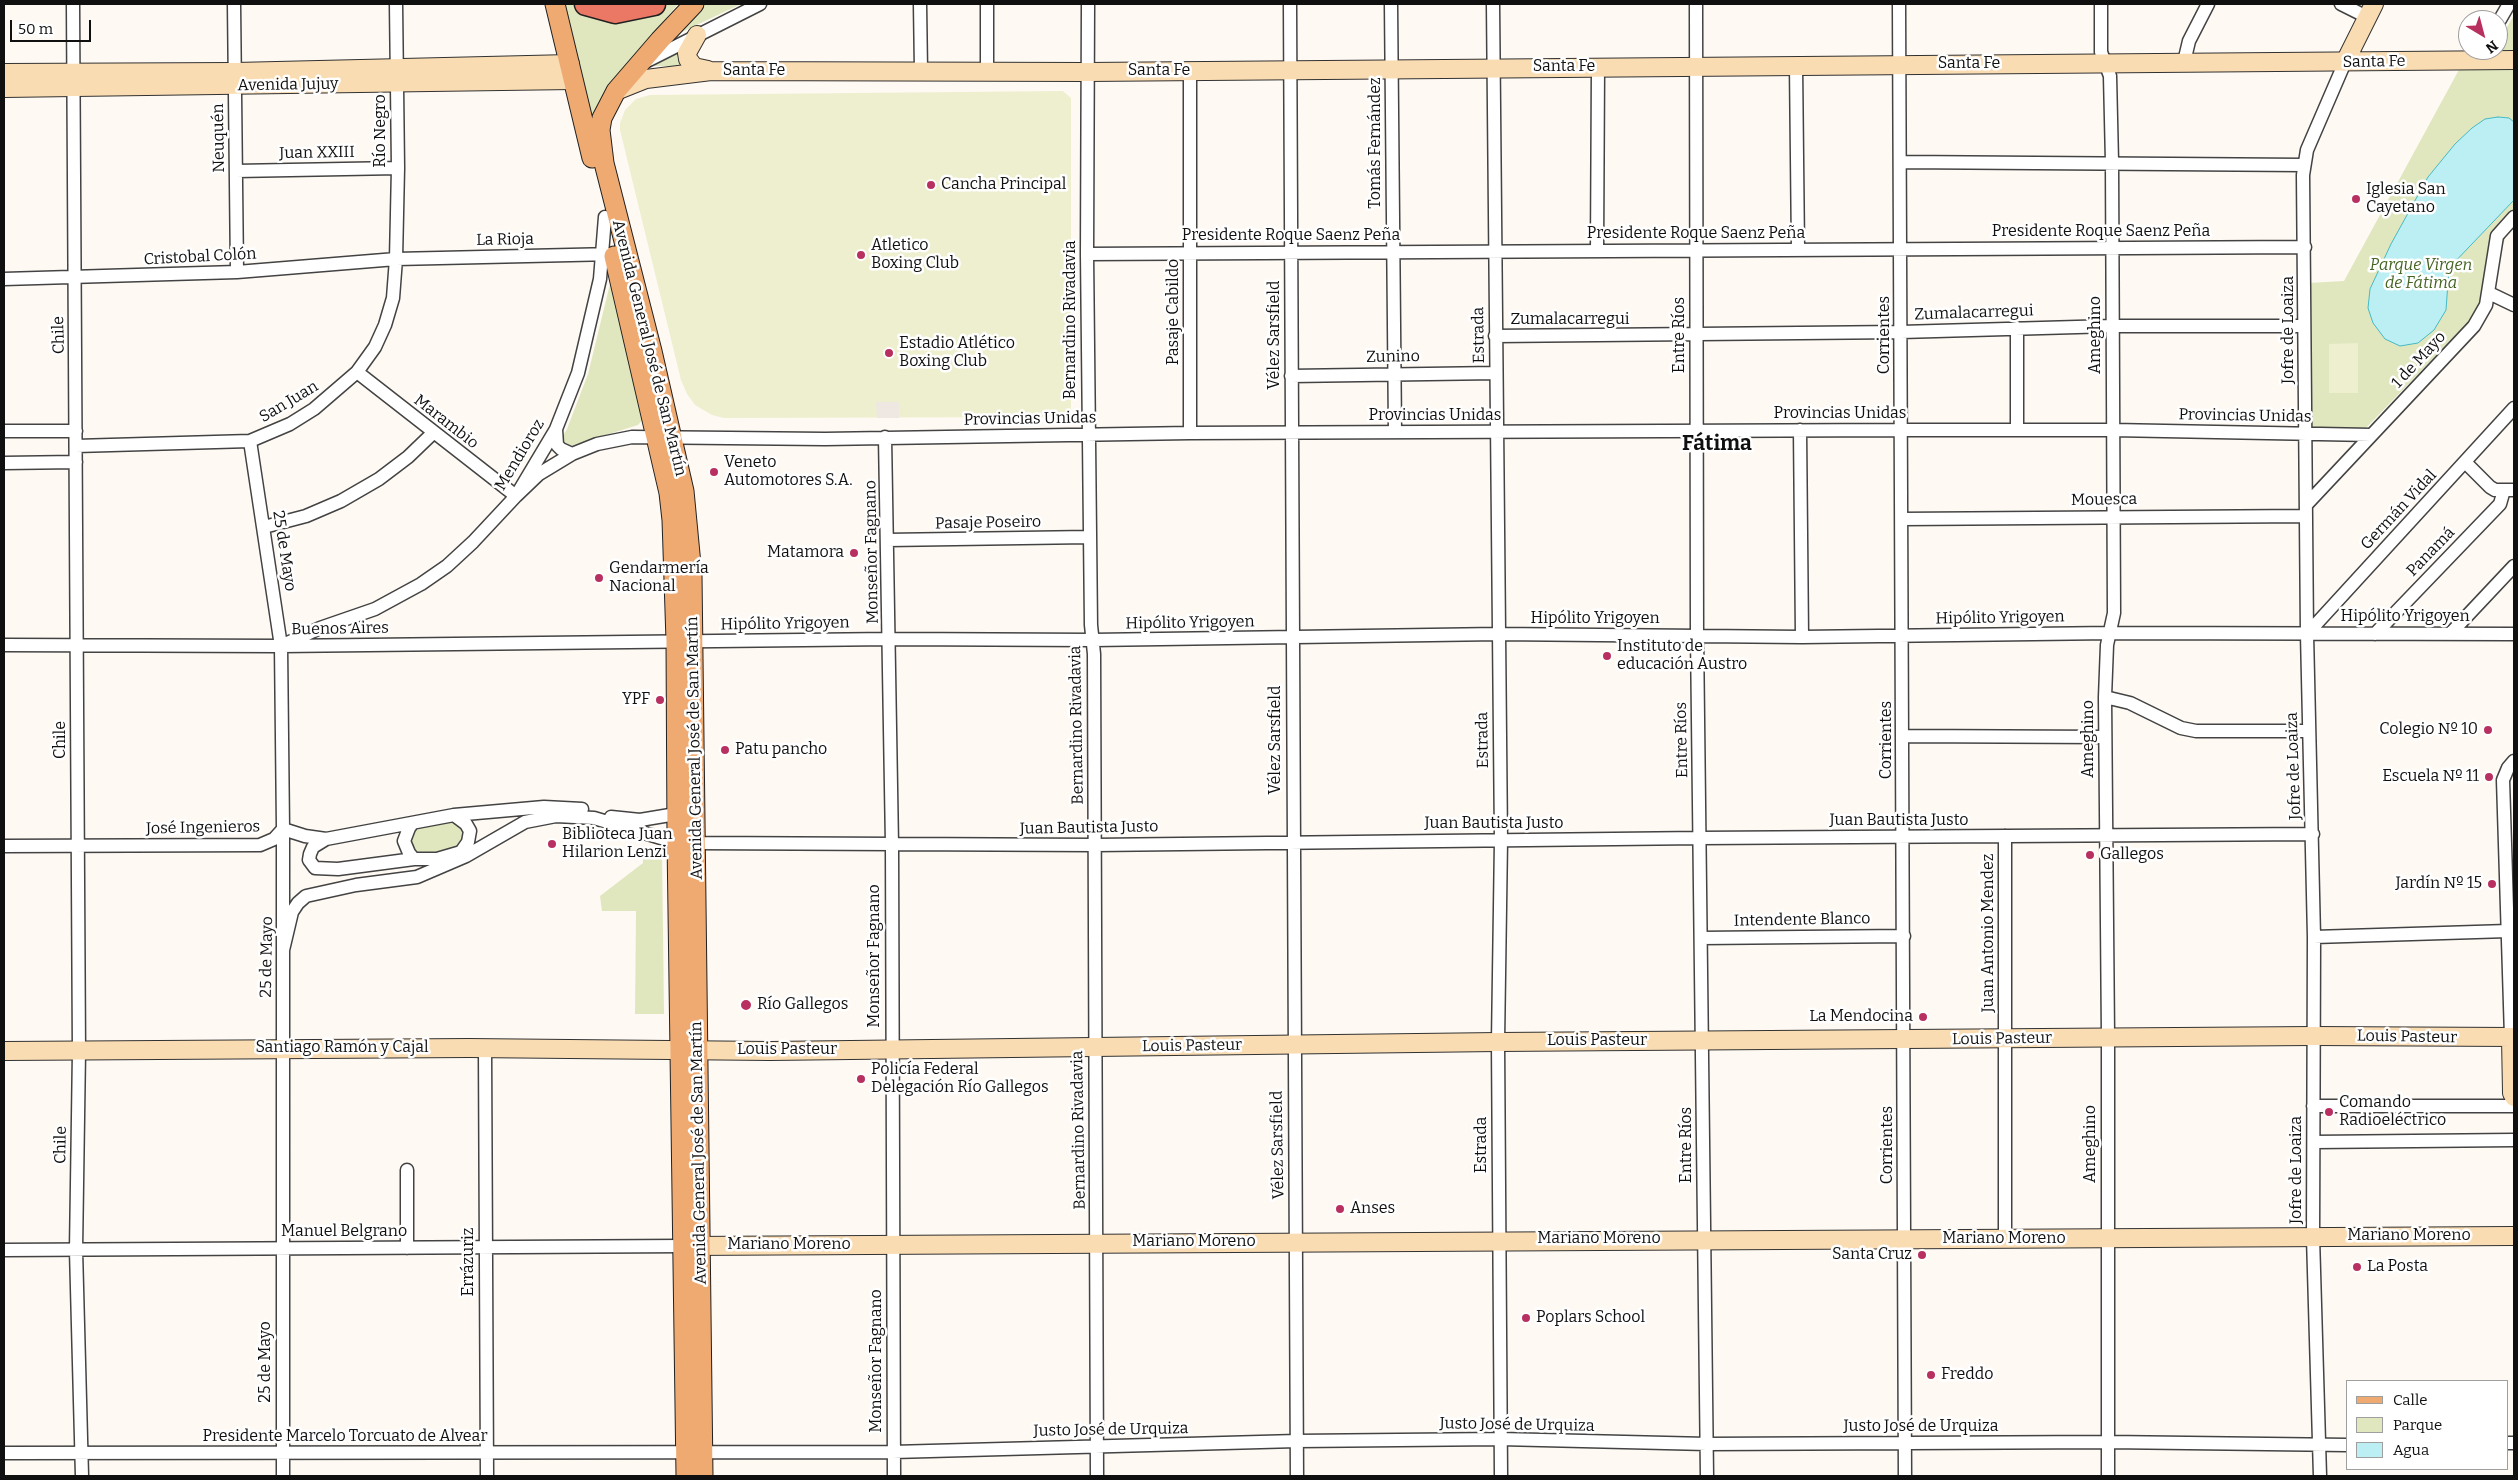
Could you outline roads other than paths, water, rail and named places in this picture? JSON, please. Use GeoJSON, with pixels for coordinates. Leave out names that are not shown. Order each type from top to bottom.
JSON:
{"type":"FeatureCollection","features":[{"type":"Feature","properties":{"kind":"highway"},"geometry":{"type":"LineString","coordinates":[[586,4],[615,12],[654,4]]}},
{"type":"Feature","properties":{"kind":"main road","name":"Avenida General José de San Martín"},"geometry":{"type":"LineString","coordinates":[[555,4],[605,216],[608,254],[663,436],[685,500],[692,575],[685,641],[676,841],[689,1050],[695,1452],[703,1476]]}},
{"type":"Feature","properties":{"kind":"main road","name":"Avenida General José de San Martín"},"geometry":{"type":"LineString","coordinates":[[663,436],[652,351],[600,143],[602,118],[616,91],[694,4]]}},
{"type":"Feature","properties":{"kind":"main road","name":"Avenida General José de San Martín"},"geometry":{"type":"LineString","coordinates":[[685,641],[696,844],[689,1050]]}},
{"type":"Feature","properties":{"kind":"main road","name":"Avenida General José de San Martín"},"geometry":{"type":"LineString","coordinates":[[686,1476],[695,1452]]}},
{"type":"Feature","properties":{"kind":"street","name":"Chile"},"geometry":{"type":"LineString","coordinates":[[72,4],[79,1051],[76,1250],[82,1476]]}},
{"type":"Feature","properties":{"kind":"street","name":"Neuquén"},"geometry":{"type":"LineString","coordinates":[[234,4],[237,272]]}},
{"type":"Feature","properties":{"kind":"street","name":"Río Negro"},"geometry":{"type":"LineString","coordinates":[[396,4],[398,168],[396,259]]}},
{"type":"Feature","properties":{"kind":"street"},"geometry":{"type":"LineString","coordinates":[[638,66],[760,4]]}},
{"type":"Feature","properties":{"kind":"street"},"geometry":{"type":"LineString","coordinates":[[920,4],[921,71]]}},
{"type":"Feature","properties":{"kind":"street"},"geometry":{"type":"LineString","coordinates":[[987,4],[987,71]]}},
{"type":"Feature","properties":{"kind":"street","name":"Bernardino Rivadavia"},"geometry":{"type":"LineString","coordinates":[[1088,4],[1088,434],[1095,845],[1097,1476]]}},
{"type":"Feature","properties":{"kind":"street","name":"Vélez Sarsfield"},"geometry":{"type":"LineString","coordinates":[[1290,4],[1293,1044],[1297,1476]]}},
{"type":"Feature","properties":{"kind":"street","name":"Tomás Fernández"},"geometry":{"type":"LineString","coordinates":[[1391,4],[1395,432]]}},
{"type":"Feature","properties":{"kind":"street","name":"Estrada"},"geometry":{"type":"LineString","coordinates":[[1493,4],[1501,840],[1498,1042],[1501,1476]]}},
{"type":"Feature","properties":{"kind":"street","name":"Entre Ríos"},"geometry":{"type":"LineString","coordinates":[[1696,4],[1697,635],[1707,1476]]}},
{"type":"Feature","properties":{"kind":"street","name":"Corrientes"},"geometry":{"type":"LineString","coordinates":[[1899,4],[1904,736],[1902,837],[1905,1040],[1905,1476]]}},
{"type":"Feature","properties":{"kind":"street","name":"Ameghino"},"geometry":{"type":"LineString","coordinates":[[2100,4],[2101,52],[2110,76],[2112,162],[2114,613],[2110,633],[2105,697],[2108,1037],[2108,1476]]}},
{"type":"Feature","properties":{"kind":"street"},"geometry":{"type":"LineString","coordinates":[[2184,62],[2189,41],[2208,4]]}},
{"type":"Feature","properties":{"kind":"street"},"geometry":{"type":"LineString","coordinates":[[2341,4],[2371,10],[2346,62]]}},
{"type":"Feature","properties":{"kind":"street"},"geometry":{"type":"LineString","coordinates":[[696,35],[688,52],[688,59],[694,67],[711,71]]}},
{"type":"Feature","properties":{"kind":"street","name":"Santa Fe"},"geometry":{"type":"LineString","coordinates":[[616,91],[646,79],[711,71],[1087,72],[1899,64],[2346,62],[2458,56]]}},
{"type":"Feature","properties":{"kind":"street","name":"Jofre de Loaiza"},"geometry":{"type":"LineString","coordinates":[[2320,1476],[2321,1445],[2313,1237],[2314,937],[2313,834],[2308,731],[2304,165],[2311,139],[2346,62]]}},
{"type":"Feature","properties":{"kind":"street"},"geometry":{"type":"LineString","coordinates":[[1796,65],[1798,250]]}},
{"type":"Feature","properties":{"kind":"street"},"geometry":{"type":"LineString","coordinates":[[1597,251],[1598,67]]}},
{"type":"Feature","properties":{"kind":"street","name":"Pasaje Cabildo"},"geometry":{"type":"LineString","coordinates":[[1190,71],[1190,433]]}},
{"type":"Feature","properties":{"kind":"street","name":"Avenida Jujuy"},"geometry":{"type":"LineString","coordinates":[[4,73],[73,80],[235,79],[571,72]]}},
{"type":"Feature","properties":{"kind":"street","name":"Avenida Jujuy"},"geometry":{"type":"LineString","coordinates":[[4,88],[73,80]]}},
{"type":"Feature","properties":{"kind":"street"},"geometry":{"type":"LineString","coordinates":[[1901,162],[2112,162],[2304,165]]}},
{"type":"Feature","properties":{"kind":"street","name":"Juan XXIII"},"geometry":{"type":"LineString","coordinates":[[236,171],[398,168]]}},
{"type":"Feature","properties":{"kind":"street","name":"1 de Mayo"},"geometry":{"type":"LineString","coordinates":[[2306,510],[2371,435],[2474,326],[2484,309],[2488,294],[2497,236],[2514,217]]}},
{"type":"Feature","properties":{"kind":"street","name":"Presidente Roque Saenz Peña"},"geometry":{"type":"LineString","coordinates":[[1087,254],[2305,247]]}},
{"type":"Feature","properties":{"kind":"street","name":"La Rioja"},"geometry":{"type":"LineString","coordinates":[[396,259],[608,254]]}},
{"type":"Feature","properties":{"kind":"street","name":"Mendioroz"},"geometry":{"type":"LineString","coordinates":[[281,646],[312,631],[376,609],[421,584],[447,566],[473,542],[516,496],[556,429],[568,400],[583,354],[600,279],[608,254]]}},
{"type":"Feature","properties":{"kind":"street","name":"Cristobal Colón"},"geometry":{"type":"LineString","coordinates":[[4,278],[74,278],[237,272],[396,259]]}},
{"type":"Feature","properties":{"kind":"street","name":"San Juan"},"geometry":{"type":"LineString","coordinates":[[76,446],[250,441],[290,424],[314,409],[357,372],[375,347],[385,325],[393,298],[396,259]]}},
{"type":"Feature","properties":{"kind":"street"},"geometry":{"type":"LineString","coordinates":[[2488,294],[2514,305]]}},
{"type":"Feature","properties":{"kind":"street","name":"Zumalacarregui"},"geometry":{"type":"LineString","coordinates":[[1495,336],[1696,336],[2112,326],[2304,326]]}},
{"type":"Feature","properties":{"kind":"street"},"geometry":{"type":"LineString","coordinates":[[2017,328],[2017,430]]}},
{"type":"Feature","properties":{"kind":"street","name":"Marambio"},"geometry":{"type":"LineString","coordinates":[[357,372],[516,496]]}},
{"type":"Feature","properties":{"kind":"street","name":"Zunino"},"geometry":{"type":"LineString","coordinates":[[1291,376],[1496,373]]}},
{"type":"Feature","properties":{"kind":"street","name":"Germán Vidal"},"geometry":{"type":"LineString","coordinates":[[2307,634],[2514,408]]}},
{"type":"Feature","properties":{"kind":"street"},"geometry":{"type":"LineString","coordinates":[[556,429],[557,445],[572,454]]}},
{"type":"Feature","properties":{"kind":"street"},"geometry":{"type":"LineString","coordinates":[[4,431],[76,430]]}},
{"type":"Feature","properties":{"kind":"street","name":"Provincias Unidas"},"geometry":{"type":"LineString","coordinates":[[516,496],[539,474],[572,454],[613,440],[663,436],[825,439],[1088,434],[1696,430],[2113,430],[2371,435]]}},
{"type":"Feature","properties":{"kind":"street"},"geometry":{"type":"LineString","coordinates":[[1800,430],[1802,637]]}},
{"type":"Feature","properties":{"kind":"street"},"geometry":{"type":"LineString","coordinates":[[264,527],[306,516],[341,501],[379,479],[408,457],[433,433]]}},
{"type":"Feature","properties":{"kind":"street","name":"Monseñor Fagnano"},"geometry":{"type":"LineString","coordinates":[[885,437],[890,639],[892,845],[894,1476]]}},
{"type":"Feature","properties":{"kind":"street","name":"25 de Mayo"},"geometry":{"type":"LineString","coordinates":[[250,441],[281,646],[283,829],[283,1476]]}},
{"type":"Feature","properties":{"kind":"street"},"geometry":{"type":"LineString","coordinates":[[4,464],[76,462]]}},
{"type":"Feature","properties":{"kind":"street"},"geometry":{"type":"LineString","coordinates":[[2465,462],[2490,487],[2509,490]]}},
{"type":"Feature","properties":{"kind":"street","name":"Panamá"},"geometry":{"type":"LineString","coordinates":[[2375,634],[2500,504],[2509,490]]}},
{"type":"Feature","properties":{"kind":"street","name":"Mouesca"},"geometry":{"type":"LineString","coordinates":[[1902,519],[2113,516],[2306,510]]}},
{"type":"Feature","properties":{"kind":"street","name":"Pasaje Poseiro"},"geometry":{"type":"LineString","coordinates":[[888,540],[1089,537]]}},
{"type":"Feature","properties":{"kind":"street"},"geometry":{"type":"LineString","coordinates":[[2451,633],[2514,566]]}},
{"type":"Feature","properties":{"kind":"street","name":"Hipólito Yrigoyen"},"geometry":{"type":"LineString","coordinates":[[685,641],[1093,640],[1498,634],[1802,637],[2110,633],[2514,634]]}},
{"type":"Feature","properties":{"kind":"street","name":"Buenos Aires"},"geometry":{"type":"LineString","coordinates":[[4,645],[281,646],[685,641]]}},
{"type":"Feature","properties":{"kind":"street"},"geometry":{"type":"LineString","coordinates":[[2105,697],[2130,703],[2181,728],[2196,731],[2308,731]]}},
{"type":"Feature","properties":{"kind":"street"},"geometry":{"type":"LineString","coordinates":[[1904,736],[2105,737]]}},
{"type":"Feature","properties":{"kind":"street"},"geometry":{"type":"LineString","coordinates":[[2514,761],[2502,780],[2510,881],[2508,931],[2509,1034],[2512,1093],[2514,1097]]}},
{"type":"Feature","properties":{"kind":"street"},"geometry":{"type":"LineString","coordinates":[[283,950],[292,912],[306,896],[356,885],[417,877],[503,834],[523,816],[574,807],[624,819],[665,817],[676,814]]}},
{"type":"Feature","properties":{"kind":"street"},"geometry":{"type":"LineString","coordinates":[[497,812],[503,834]]}},
{"type":"Feature","properties":{"kind":"street","name":"José Ingenieros"},"geometry":{"type":"LineString","coordinates":[[4,846],[260,845],[274,840],[283,829],[305,836],[326,839],[454,815],[497,812],[523,816]]}},
{"type":"Feature","properties":{"kind":"street"},"geometry":{"type":"LineString","coordinates":[[543,812],[594,818],[676,841]]}},
{"type":"Feature","properties":{"kind":"street"},"geometry":{"type":"LineString","coordinates":[[454,815],[466,824],[470,831],[464,854]]}},
{"type":"Feature","properties":{"kind":"street"},"geometry":{"type":"LineString","coordinates":[[412,824],[408,828],[404,841],[407,850],[414,858]]}},
{"type":"Feature","properties":{"kind":"street","name":"Juan Bautista Justo"},"geometry":{"type":"LineString","coordinates":[[676,841],[696,844],[1095,845],[1293,841],[2313,834]]}},
{"type":"Feature","properties":{"kind":"street","name":"Juan Antonio Mendez"},"geometry":{"type":"LineString","coordinates":[[2004,836],[2005,1239]]}},
{"type":"Feature","properties":{"kind":"street"},"geometry":{"type":"LineString","coordinates":[[326,839],[313,847],[310,854],[309,860],[315,868],[325,870],[345,869],[414,858],[437,859],[464,854]]}},
{"type":"Feature","properties":{"kind":"street"},"geometry":{"type":"LineString","coordinates":[[2314,937],[2508,931]]}},
{"type":"Feature","properties":{"kind":"street","name":"Intendente Blanco"},"geometry":{"type":"LineString","coordinates":[[1701,938],[1904,936]]}},
{"type":"Feature","properties":{"kind":"street","name":"Louis Pasteur"},"geometry":{"type":"LineString","coordinates":[[689,1050],[1498,1042],[2005,1040],[2108,1037],[2509,1034]]}},
{"type":"Feature","properties":{"kind":"street","name":"Santiago Ramón y Cajal"},"geometry":{"type":"LineString","coordinates":[[4,1051],[282,1048],[689,1050]]}},
{"type":"Feature","properties":{"kind":"street","name":"Errázuriz"},"geometry":{"type":"LineString","coordinates":[[485,1048],[487,1476]]}},
{"type":"Feature","properties":{"kind":"street"},"geometry":{"type":"LineString","coordinates":[[2313,1106],[2514,1106]]}},
{"type":"Feature","properties":{"kind":"street"},"geometry":{"type":"LineString","coordinates":[[2314,1142],[2514,1140]]}},
{"type":"Feature","properties":{"kind":"street"},"geometry":{"type":"LineString","coordinates":[[407,1170],[407,1248]]}},
{"type":"Feature","properties":{"kind":"street","name":"Mariano Moreno"},"geometry":{"type":"LineString","coordinates":[[692,1246],[1499,1240],[2514,1236]]}},
{"type":"Feature","properties":{"kind":"street","name":"Manuel Belgrano"},"geometry":{"type":"LineString","coordinates":[[4,1250],[692,1246]]}},
{"type":"Feature","properties":{"kind":"street","name":"Justo José de Urquiza"},"geometry":{"type":"LineString","coordinates":[[695,1452],[893,1452],[1297,1441],[1500,1439],[1708,1444],[2108,1442],[2346,1445]]}},
{"type":"Feature","properties":{"kind":"street","name":"Presidente Marcelo Torcuato de Alvear"},"geometry":{"type":"LineString","coordinates":[[4,1453],[695,1452]]}},
{"type":"Feature","properties":{"kind":"water"},"geometry":{"type":"Polygon","coordinates":[[[2509,118],[2514,122],[2514,200],[2449,268],[2446,310],[2434,330],[2418,343],[2400,346],[2385,339],[2373,323],[2368,308],[2370,289],[2391,244],[2428,177],[2455,144],[2485,119],[2509,118]]]}},
{"type":"Feature","properties":{"kind":"place","name":"Cancha Principal"},"geometry":{"type":"Point","coordinates":[931,185]}},
{"type":"Feature","properties":{"kind":"place","name":"Iglesia San Cayetano"},"geometry":{"type":"Point","coordinates":[2356,199]}},
{"type":"Feature","properties":{"kind":"place","name":"Atletico Boxing Club"},"geometry":{"type":"Point","coordinates":[861,255]}},
{"type":"Feature","properties":{"kind":"place","name":"Estadio Atlético Boxing Club"},"geometry":{"type":"Point","coordinates":[889,353]}},
{"type":"Feature","properties":{"kind":"place","name":"Veneto Automotores S.A."},"geometry":{"type":"Point","coordinates":[714,472]}},
{"type":"Feature","properties":{"kind":"place","name":"Matamora"},"geometry":{"type":"Point","coordinates":[854,553]}},
{"type":"Feature","properties":{"kind":"place","name":"Gendarmería Nacional"},"geometry":{"type":"Point","coordinates":[599,578]}},
{"type":"Feature","properties":{"kind":"place","name":"Instituto de educación Austro"},"geometry":{"type":"Point","coordinates":[1607,656]}},
{"type":"Feature","properties":{"kind":"place","name":"YPF"},"geometry":{"type":"Point","coordinates":[660,700]}},
{"type":"Feature","properties":{"kind":"place","name":"Colegio Nº 10"},"geometry":{"type":"Point","coordinates":[2488,730]}},
{"type":"Feature","properties":{"kind":"place","name":"Patu pancho"},"geometry":{"type":"Point","coordinates":[725,750]}},
{"type":"Feature","properties":{"kind":"place","name":"Escuela Nº 11"},"geometry":{"type":"Point","coordinates":[2489,777]}},
{"type":"Feature","properties":{"kind":"place","name":"Biblioteca Juan Hilarion Lenzi"},"geometry":{"type":"Point","coordinates":[552,844]}},
{"type":"Feature","properties":{"kind":"place","name":"Gallegos"},"geometry":{"type":"Point","coordinates":[2090,855]}},
{"type":"Feature","properties":{"kind":"place","name":"Jardín Nº 15"},"geometry":{"type":"Point","coordinates":[2492,884]}},
{"type":"Feature","properties":{"kind":"place","name":"Río Gallegos"},"geometry":{"type":"Point","coordinates":[746,1005]}},
{"type":"Feature","properties":{"kind":"place","name":"La Mendocina"},"geometry":{"type":"Point","coordinates":[1923,1017]}},
{"type":"Feature","properties":{"kind":"place","name":"Policía Federal Delegación Río Gallegos"},"geometry":{"type":"Point","coordinates":[861,1079]}},
{"type":"Feature","properties":{"kind":"place","name":"Comando Radioeléctrico"},"geometry":{"type":"Point","coordinates":[2329,1112]}},
{"type":"Feature","properties":{"kind":"place","name":"Anses"},"geometry":{"type":"Point","coordinates":[1340,1209]}},
{"type":"Feature","properties":{"kind":"place","name":"Santa Cruz"},"geometry":{"type":"Point","coordinates":[1922,1255]}},
{"type":"Feature","properties":{"kind":"place","name":"La Posta"},"geometry":{"type":"Point","coordinates":[2357,1267]}},
{"type":"Feature","properties":{"kind":"place","name":"Poplars School"},"geometry":{"type":"Point","coordinates":[1526,1318]}},
{"type":"Feature","properties":{"kind":"place","name":"Freddo"},"geometry":{"type":"Point","coordinates":[1931,1375]}},
{"type":"Feature","properties":{"kind":"district","name":"Fátima"},"geometry":{"type":"Point","coordinates":[1717,444]}},
{"type":"Feature","properties":{"kind":"park label","name":"Parque Virgen de Fátima"},"geometry":{"type":"Point","coordinates":[2421,275]}}]}
